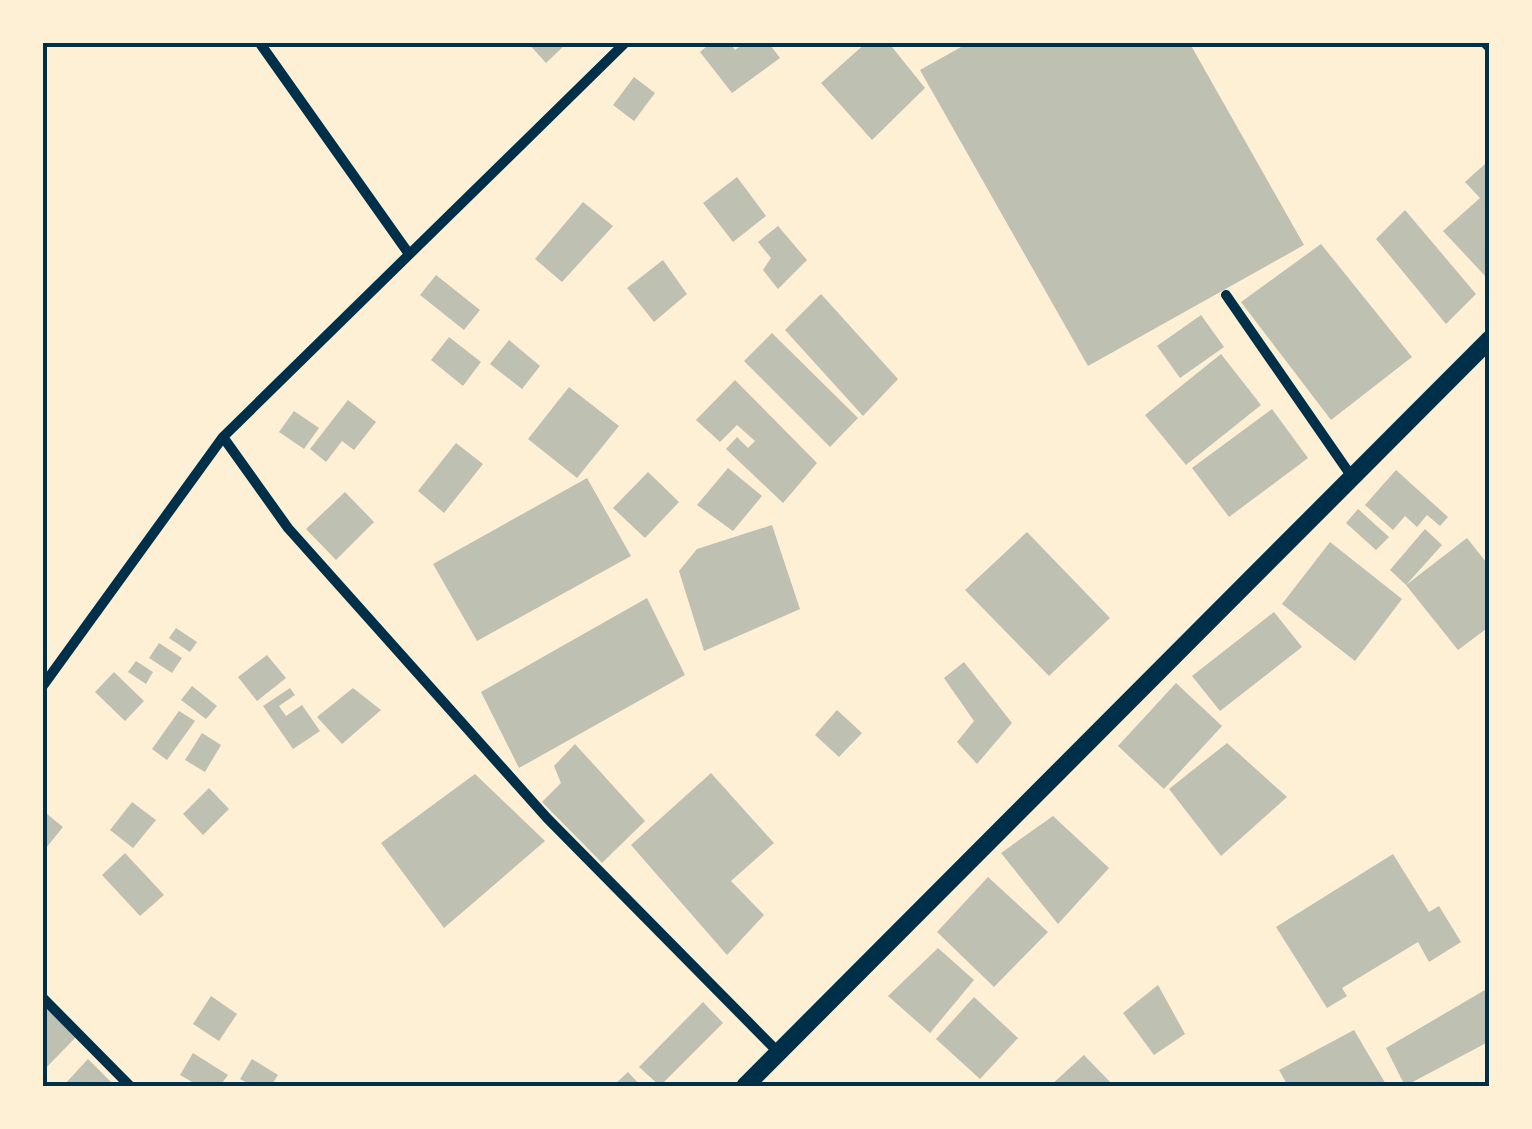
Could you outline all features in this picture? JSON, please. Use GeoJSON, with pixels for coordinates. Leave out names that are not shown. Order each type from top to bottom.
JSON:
{"type":"FeatureCollection","features":[{"type":"Feature","properties":{"kind":"street"},"geometry":{"type":"LineString","coordinates":[[259,42],[409,254]]}},
{"type":"Feature","properties":{"kind":"street"},"geometry":{"type":"LineString","coordinates":[[42,687],[223,437],[626,42]]}},
{"type":"Feature","properties":{"kind":"street"},"geometry":{"type":"LineString","coordinates":[[1226,296],[1352,477]]}},
{"type":"Feature","properties":{"kind":"street"},"geometry":{"type":"LineString","coordinates":[[745,1086],[1490,340]]}},
{"type":"Feature","properties":{"kind":"street"},"geometry":{"type":"LineString","coordinates":[[223,437],[288,528],[547,818],[778,1053]]}},
{"type":"Feature","properties":{"kind":"street"},"geometry":{"type":"LineString","coordinates":[[42,997],[130,1086]]}},
{"type":"Feature","properties":{"kind":"building"},"geometry":{"type":"Polygon","coordinates":[[[527,42],[568,42],[546,63],[527,42]]]}},
{"type":"Feature","properties":{"kind":"building"},"geometry":{"type":"Polygon","coordinates":[[[712,42],[729,42],[735,50],[746,42],[768,42],[780,58],[732,93],[700,52],[712,42]]]}},
{"type":"Feature","properties":{"kind":"building"},"geometry":{"type":"Polygon","coordinates":[[[867,42],[888,42],[925,88],[872,140],[821,83],[867,42]]]}},
{"type":"Feature","properties":{"kind":"building"},"geometry":{"type":"Polygon","coordinates":[[[970,42],[1189,42],[1304,245],[1088,366],[920,70],[970,42]]]}},
{"type":"Feature","properties":{"kind":"building"},"geometry":{"type":"Polygon","coordinates":[[[634,77],[655,93],[634,121],[613,105],[634,77]]]}},
{"type":"Feature","properties":{"kind":"building"},"geometry":{"type":"Polygon","coordinates":[[[1486,163],[1490,167],[1487,278],[1443,231],[1480,198],[1465,182],[1486,163]]]}},
{"type":"Feature","properties":{"kind":"building"},"geometry":{"type":"Polygon","coordinates":[[[737,177],[766,216],[733,242],[703,203],[737,177]]]}},
{"type":"Feature","properties":{"kind":"building"},"geometry":{"type":"Polygon","coordinates":[[[583,202],[613,226],[562,282],[535,259],[583,202]]]}},
{"type":"Feature","properties":{"kind":"building"},"geometry":{"type":"Polygon","coordinates":[[[1405,210],[1476,294],[1446,324],[1376,239],[1405,210]]]}},
{"type":"Feature","properties":{"kind":"building"},"geometry":{"type":"Polygon","coordinates":[[[778,226],[807,260],[778,289],[763,270],[771,258],[758,242],[778,226]]]}},
{"type":"Feature","properties":{"kind":"building"},"geometry":{"type":"Polygon","coordinates":[[[1321,244],[1412,357],[1331,420],[1241,302],[1321,244]]]}},
{"type":"Feature","properties":{"kind":"building"},"geometry":{"type":"Polygon","coordinates":[[[663,260],[687,294],[654,322],[627,288],[663,260]]]}},
{"type":"Feature","properties":{"kind":"building"},"geometry":{"type":"Polygon","coordinates":[[[436,275],[480,310],[464,330],[420,295],[436,275]]]}},
{"type":"Feature","properties":{"kind":"building"},"geometry":{"type":"Polygon","coordinates":[[[821,294],[898,379],[863,416],[785,330],[821,294]]]}},
{"type":"Feature","properties":{"kind":"building"},"geometry":{"type":"Polygon","coordinates":[[[1201,315],[1224,347],[1180,378],[1157,346],[1201,315]]]}},
{"type":"Feature","properties":{"kind":"building"},"geometry":{"type":"Polygon","coordinates":[[[772,333],[858,418],[830,447],[744,361],[772,333]]]}},
{"type":"Feature","properties":{"kind":"building"},"geometry":{"type":"Polygon","coordinates":[[[449,337],[481,362],[463,386],[431,360],[449,337]]]}},
{"type":"Feature","properties":{"kind":"building"},"geometry":{"type":"Polygon","coordinates":[[[509,340],[540,366],[522,389],[490,364],[509,340]]]}},
{"type":"Feature","properties":{"kind":"building"},"geometry":{"type":"Polygon","coordinates":[[[1221,354],[1261,405],[1186,465],[1145,415],[1221,354]]]}},
{"type":"Feature","properties":{"kind":"building"},"geometry":{"type":"Polygon","coordinates":[[[735,380],[817,463],[783,503],[726,449],[737,437],[748,448],[755,441],[737,425],[720,442],[696,420],[735,380]]]}},
{"type":"Feature","properties":{"kind":"building"},"geometry":{"type":"Polygon","coordinates":[[[569,387],[619,426],[577,478],[528,439],[569,387]]]}},
{"type":"Feature","properties":{"kind":"building"},"geometry":{"type":"Polygon","coordinates":[[[348,400],[376,422],[354,450],[342,441],[326,462],[310,449],[348,400]]]}},
{"type":"Feature","properties":{"kind":"building"},"geometry":{"type":"Polygon","coordinates":[[[1272,409],[1308,458],[1229,517],[1192,468],[1272,409]]]}},
{"type":"Feature","properties":{"kind":"building"},"geometry":{"type":"Polygon","coordinates":[[[294,411],[319,428],[304,449],[279,432],[294,411]]]}},
{"type":"Feature","properties":{"kind":"building"},"geometry":{"type":"Polygon","coordinates":[[[456,443],[483,464],[444,513],[418,491],[456,443]]]}},
{"type":"Feature","properties":{"kind":"building"},"geometry":{"type":"Polygon","coordinates":[[[728,468],[762,496],[733,531],[697,505],[728,468]]]}},
{"type":"Feature","properties":{"kind":"building"},"geometry":{"type":"Polygon","coordinates":[[[1396,470],[1448,517],[1440,526],[1427,515],[1417,527],[1405,516],[1393,530],[1365,505],[1396,470]]]}},
{"type":"Feature","properties":{"kind":"building"},"geometry":{"type":"Polygon","coordinates":[[[648,472],[679,502],[645,538],[613,508],[648,472]]]}},
{"type":"Feature","properties":{"kind":"building"},"geometry":{"type":"Polygon","coordinates":[[[587,478],[631,556],[477,641],[433,564],[587,478]]]}},
{"type":"Feature","properties":{"kind":"building"},"geometry":{"type":"Polygon","coordinates":[[[345,492],[374,522],[336,560],[306,529],[345,492]]]}},
{"type":"Feature","properties":{"kind":"building"},"geometry":{"type":"Polygon","coordinates":[[[1358,509],[1389,537],[1376,550],[1346,523],[1358,509]]]}},
{"type":"Feature","properties":{"kind":"building"},"geometry":{"type":"Polygon","coordinates":[[[772,525],[800,609],[704,651],[679,571],[697,549],[772,525]]]}},
{"type":"Feature","properties":{"kind":"building"},"geometry":{"type":"Polygon","coordinates":[[[1425,529],[1442,545],[1406,585],[1390,570],[1425,529]]]}},
{"type":"Feature","properties":{"kind":"building"},"geometry":{"type":"Polygon","coordinates":[[[1027,532],[1110,618],[1049,676],[965,590],[1027,532]]]}},
{"type":"Feature","properties":{"kind":"building"},"geometry":{"type":"Polygon","coordinates":[[[1467,538],[1490,567],[1490,626],[1458,650],[1406,585],[1467,538]]]}},
{"type":"Feature","properties":{"kind":"building"},"geometry":{"type":"Polygon","coordinates":[[[1330,542],[1402,599],[1355,661],[1282,604],[1330,542]]]}},
{"type":"Feature","properties":{"kind":"building"},"geometry":{"type":"Polygon","coordinates":[[[647,598],[685,675],[519,768],[481,692],[647,598]]]}},
{"type":"Feature","properties":{"kind":"building"},"geometry":{"type":"Polygon","coordinates":[[[1274,612],[1302,647],[1220,711],[1192,676],[1274,612]]]}},
{"type":"Feature","properties":{"kind":"building"},"geometry":{"type":"Polygon","coordinates":[[[176,628],[197,642],[190,652],[169,638],[176,628]]]}},
{"type":"Feature","properties":{"kind":"building"},"geometry":{"type":"Polygon","coordinates":[[[159,643],[182,658],[172,673],[149,658],[159,643]]]}},
{"type":"Feature","properties":{"kind":"building"},"geometry":{"type":"Polygon","coordinates":[[[267,655],[286,678],[257,701],[238,677],[267,655]]]}},
{"type":"Feature","properties":{"kind":"building"},"geometry":{"type":"Polygon","coordinates":[[[136,661],[153,672],[146,684],[128,672],[136,661]]]}},
{"type":"Feature","properties":{"kind":"building"},"geometry":{"type":"Polygon","coordinates":[[[964,662],[1012,723],[977,764],[957,742],[974,721],[944,678],[964,662]]]}},
{"type":"Feature","properties":{"kind":"building"},"geometry":{"type":"Polygon","coordinates":[[[114,672],[144,701],[125,721],[95,692],[114,672]]]}},
{"type":"Feature","properties":{"kind":"building"},"geometry":{"type":"Polygon","coordinates":[[[1176,683],[1222,726],[1164,789],[1118,746],[1176,683]]]}},
{"type":"Feature","properties":{"kind":"building"},"geometry":{"type":"Polygon","coordinates":[[[192,686],[217,706],[206,719],[181,700],[192,686]]]}},
{"type":"Feature","properties":{"kind":"building"},"geometry":{"type":"Polygon","coordinates":[[[290,688],[295,695],[279,706],[286,716],[302,705],[320,731],[293,749],[263,706],[290,688]]]}},
{"type":"Feature","properties":{"kind":"building"},"geometry":{"type":"Polygon","coordinates":[[[353,688],[381,710],[342,744],[317,717],[353,688]]]}},
{"type":"Feature","properties":{"kind":"building"},"geometry":{"type":"Polygon","coordinates":[[[837,710],[862,733],[839,757],[815,735],[837,710]]]}},
{"type":"Feature","properties":{"kind":"building"},"geometry":{"type":"Polygon","coordinates":[[[179,711],[195,721],[167,760],[152,749],[179,711]]]}},
{"type":"Feature","properties":{"kind":"building"},"geometry":{"type":"Polygon","coordinates":[[[202,733],[221,745],[205,772],[185,760],[202,733]]]}},
{"type":"Feature","properties":{"kind":"building"},"geometry":{"type":"Polygon","coordinates":[[[1227,743],[1287,797],[1221,856],[1169,789],[1227,743]]]}},
{"type":"Feature","properties":{"kind":"building"},"geometry":{"type":"Polygon","coordinates":[[[575,744],[645,821],[602,863],[542,802],[561,783],[554,766],[575,744]]]}},
{"type":"Feature","properties":{"kind":"building"},"geometry":{"type":"Polygon","coordinates":[[[711,773],[774,843],[731,881],[764,915],[727,955],[631,845],[711,773]]]}},
{"type":"Feature","properties":{"kind":"building"},"geometry":{"type":"Polygon","coordinates":[[[475,774],[545,841],[444,928],[381,843],[475,774]]]}},
{"type":"Feature","properties":{"kind":"building"},"geometry":{"type":"Polygon","coordinates":[[[209,788],[229,809],[203,835],[183,814],[209,788]]]}},
{"type":"Feature","properties":{"kind":"building"},"geometry":{"type":"Polygon","coordinates":[[[132,802],[156,820],[133,848],[110,830],[132,802]]]}},
{"type":"Feature","properties":{"kind":"building"},"geometry":{"type":"Polygon","coordinates":[[[47,814],[63,827],[42,853],[42,819],[47,814]]]}},
{"type":"Feature","properties":{"kind":"building"},"geometry":{"type":"Polygon","coordinates":[[[1053,816],[1109,868],[1058,924],[1001,853],[1053,816]]]}},
{"type":"Feature","properties":{"kind":"building"},"geometry":{"type":"Polygon","coordinates":[[[125,853],[164,895],[140,916],[102,875],[125,853]]]}},
{"type":"Feature","properties":{"kind":"building"},"geometry":{"type":"Polygon","coordinates":[[[1393,854],[1429,912],[1439,906],[1461,942],[1429,962],[1418,942],[1342,988],[1347,996],[1327,1008],[1276,927],[1393,854]]]}},
{"type":"Feature","properties":{"kind":"building"},"geometry":{"type":"Polygon","coordinates":[[[988,877],[1048,932],[994,987],[937,932],[988,877]]]}},
{"type":"Feature","properties":{"kind":"building"},"geometry":{"type":"Polygon","coordinates":[[[938,948],[974,980],[930,1033],[888,996],[938,948]]]}},
{"type":"Feature","properties":{"kind":"building"},"geometry":{"type":"Polygon","coordinates":[[[1158,985],[1185,1034],[1154,1055],[1123,1013],[1158,985]]]}},
{"type":"Feature","properties":{"kind":"building"},"geometry":{"type":"Polygon","coordinates":[[[1490,987],[1490,1041],[1405,1086],[1386,1048],[1490,987]]]}},
{"type":"Feature","properties":{"kind":"building"},"geometry":{"type":"Polygon","coordinates":[[[211,996],[237,1014],[219,1041],[193,1024],[211,996]]]}},
{"type":"Feature","properties":{"kind":"building"},"geometry":{"type":"Polygon","coordinates":[[[974,997],[1018,1038],[980,1079],[936,1039],[974,997]]]}},
{"type":"Feature","properties":{"kind":"building"},"geometry":{"type":"Polygon","coordinates":[[[703,1002],[723,1023],[660,1086],[639,1067],[703,1002]]]}},
{"type":"Feature","properties":{"kind":"building"},"geometry":{"type":"Polygon","coordinates":[[[42,1005],[76,1037],[42,1072],[42,1005]]]}},
{"type":"Feature","properties":{"kind":"building"},"geometry":{"type":"Polygon","coordinates":[[[1354,1030],[1387,1086],[1288,1086],[1279,1070],[1354,1030]]]}},
{"type":"Feature","properties":{"kind":"building"},"geometry":{"type":"Polygon","coordinates":[[[193,1053],[228,1075],[220,1086],[199,1086],[180,1075],[193,1053]]]}},
{"type":"Feature","properties":{"kind":"building"},"geometry":{"type":"Polygon","coordinates":[[[1084,1055],[1114,1086],[1050,1086],[1084,1055]]]}},
{"type":"Feature","properties":{"kind":"building"},"geometry":{"type":"Polygon","coordinates":[[[88,1059],[115,1086],[63,1086],[88,1059]]]}},
{"type":"Feature","properties":{"kind":"building"},"geometry":{"type":"Polygon","coordinates":[[[252,1059],[278,1075],[271,1086],[253,1086],[240,1079],[252,1059]]]}},
{"type":"Feature","properties":{"kind":"building"},"geometry":{"type":"Polygon","coordinates":[[[628,1072],[641,1086],[613,1086],[628,1072]]]}}]}
